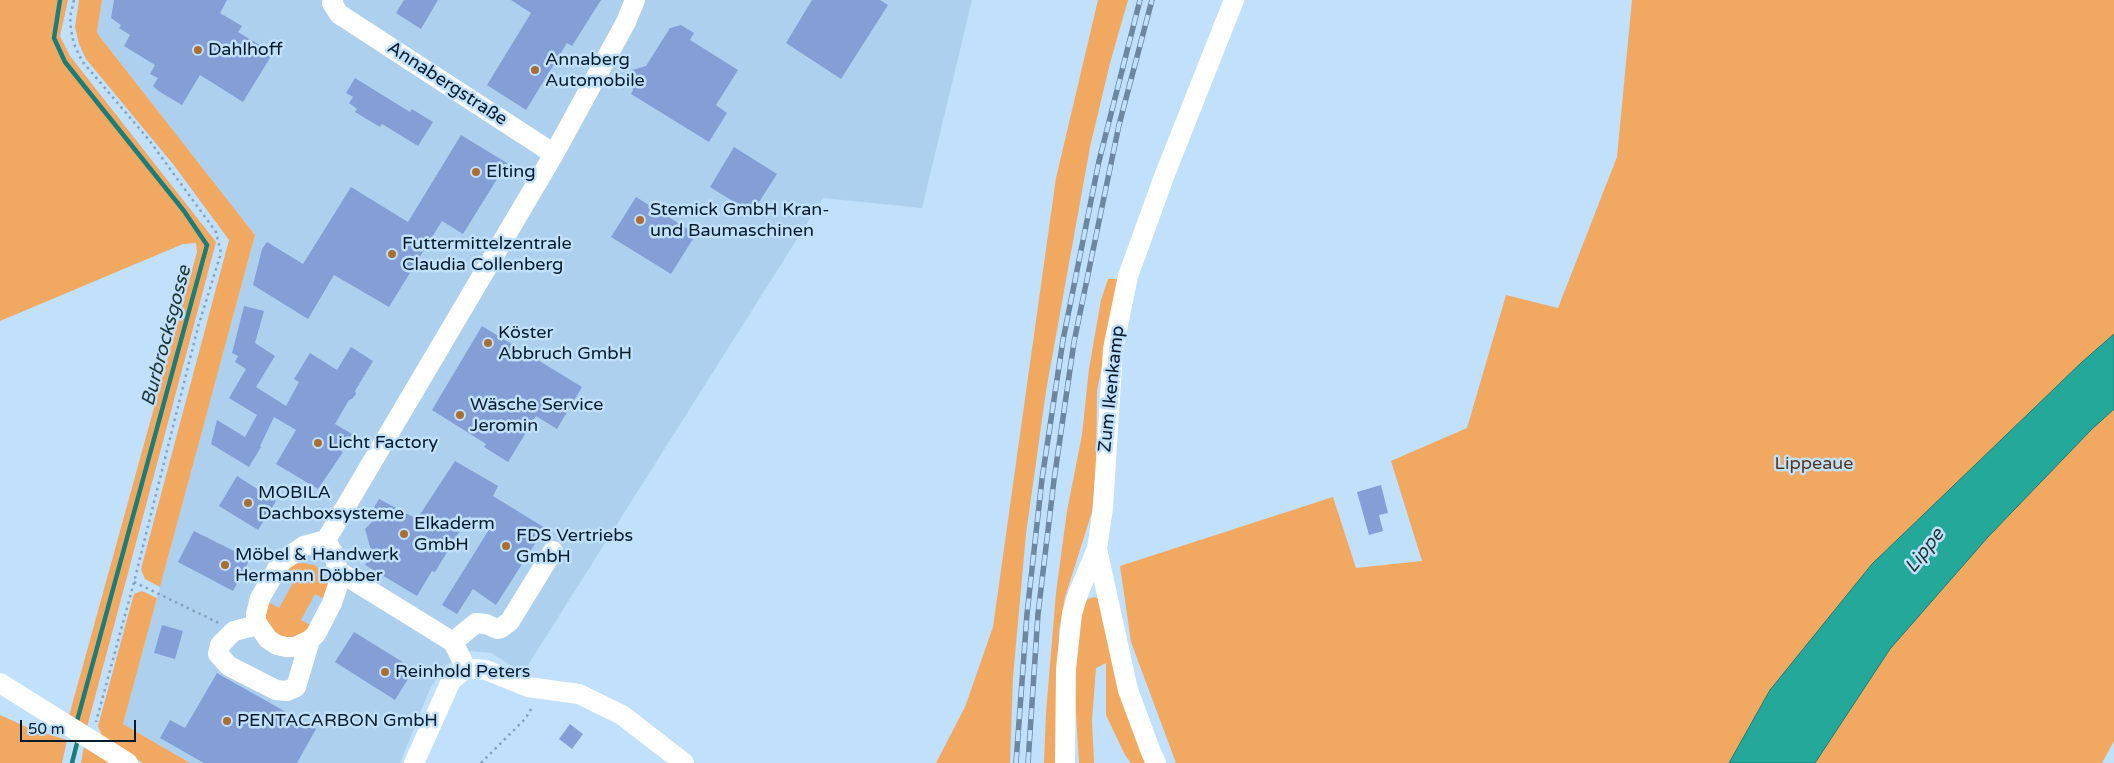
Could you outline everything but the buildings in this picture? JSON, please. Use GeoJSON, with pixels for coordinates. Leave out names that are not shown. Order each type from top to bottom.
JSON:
{"type":"FeatureCollection","features":[{"type":"Feature","properties":{"kind":"street"},"geometry":{"type":"LineString","coordinates":[[326,540],[334,554],[338,571],[334,599],[316,634],[310,640],[303,644],[286,648],[277,645],[268,639],[258,625],[256,614],[257,607],[281,562],[304,546],[326,540],[554,154],[626,22],[635,0]]}},
{"type":"Feature","properties":{"kind":"street","name":"Zum Ikenkamp"},"geometry":{"type":"LineString","coordinates":[[1065,763],[1066,669],[1072,614],[1078,594],[1097,549],[1102,508],[1113,349],[1128,276],[1165,174],[1234,0]]}},
{"type":"Feature","properties":{"kind":"street","name":"Annabergstraße"},"geometry":{"type":"LineString","coordinates":[[336,7],[554,154]]}},
{"type":"Feature","properties":{"kind":"street"},"geometry":{"type":"LineString","coordinates":[[1097,549],[1128,690],[1156,763]]}},
{"type":"Feature","properties":{"kind":"street"},"geometry":{"type":"LineString","coordinates":[[453,642],[476,622],[496,629],[501,628],[510,621],[553,551]]}},
{"type":"Feature","properties":{"kind":"street"},"geometry":{"type":"LineString","coordinates":[[338,571],[453,642],[466,668]]}},
{"type":"Feature","properties":{"kind":"street"},"geometry":{"type":"LineString","coordinates":[[258,625],[234,631],[220,645],[218,654],[229,666],[276,690],[287,691],[296,687],[310,640]]}},
{"type":"Feature","properties":{"kind":"street"},"geometry":{"type":"LineString","coordinates":[[414,763],[451,681],[466,668],[486,670],[528,687],[579,694],[622,715],[684,763]]}},
{"type":"Feature","properties":{"kind":"street"},"geometry":{"type":"LineString","coordinates":[[0,683],[128,763]]}},
{"type":"Feature","properties":{"kind":"path"},"geometry":{"type":"LineString","coordinates":[[74,0],[70,17],[71,30],[74,44],[82,62],[154,147],[216,232],[222,253],[198,327],[134,582],[94,729],[89,740]]}},
{"type":"Feature","properties":{"kind":"path"},"geometry":{"type":"LineString","coordinates":[[134,582],[219,623]]}},
{"type":"Feature","properties":{"kind":"path"},"geometry":{"type":"LineString","coordinates":[[481,763],[525,719],[533,706]]}},
{"type":"Feature","properties":{"kind":"shaded area"},"geometry":{"type":"Polygon","coordinates":[[[102,0],[972,0],[922,208],[823,198],[523,673],[491,653],[470,651],[445,666],[430,689],[400,763],[190,763],[123,724],[255,235],[100,37],[97,32],[102,0]]]}},
{"type":"Feature","properties":{"kind":"green space"},"geometry":{"type":"Polygon","coordinates":[[[0,0],[68,0],[60,36],[70,56],[216,242],[87,727],[69,716],[197,252],[196,243],[183,244],[0,321],[0,0]]]}},
{"type":"Feature","properties":{"kind":"green space"},"geometry":{"type":"Polygon","coordinates":[[[79,0],[102,0],[97,32],[100,37],[255,235],[160,587],[145,579],[141,569],[229,240],[173,164],[86,59],[79,44],[75,27],[79,0]]]}},
{"type":"Feature","properties":{"kind":"green space"},"geometry":{"type":"Polygon","coordinates":[[[1098,0],[1128,0],[1110,63],[1090,147],[1046,391],[1026,534],[1013,677],[1010,763],[936,763],[965,707],[993,627],[1056,178],[1098,0]]]}},
{"type":"Feature","properties":{"kind":"green space","name":"Lippeaue"},"geometry":{"type":"Polygon","coordinates":[[[1632,0],[2114,0],[2114,741],[2102,763],[1176,763],[1131,642],[1120,566],[1333,497],[1356,568],[1422,561],[1391,461],[1467,428],[1506,295],[1558,308],[1617,157],[1632,0]]]}},
{"type":"Feature","properties":{"kind":"green space"},"geometry":{"type":"Polygon","coordinates":[[[1108,279],[1119,279],[1097,391],[1096,466],[1092,512],[1065,597],[1059,631],[1057,763],[1044,763],[1046,713],[1056,593],[1067,511],[1082,435],[1089,369],[1101,300],[1108,279]]]}},
{"type":"Feature","properties":{"kind":"green space"},"geometry":{"type":"Polygon","coordinates":[[[295,564],[314,565],[323,571],[329,590],[326,600],[315,594],[301,620],[312,626],[303,636],[283,638],[274,633],[264,618],[268,602],[279,608],[293,583],[281,576],[286,569],[295,564]]]}},
{"type":"Feature","properties":{"kind":"green space"},"geometry":{"type":"Polygon","coordinates":[[[142,591],[157,598],[123,724],[190,763],[143,763],[103,738],[98,726],[134,594],[142,591]]]}},
{"type":"Feature","properties":{"kind":"green space"},"geometry":{"type":"Polygon","coordinates":[[[1095,597],[1101,600],[1151,763],[1131,763],[1125,755],[1106,715],[1106,663],[1096,668],[1092,721],[1094,763],[1079,763],[1073,663],[1081,606],[1088,599],[1095,597]]]}},
{"type":"Feature","properties":{"kind":"green space"},"geometry":{"type":"Polygon","coordinates":[[[0,715],[31,729],[67,740],[62,763],[0,763],[0,715]]]}},
{"type":"Feature","properties":{"kind":"green space"},"geometry":{"type":"Polygon","coordinates":[[[84,746],[110,763],[81,763],[84,746]]]}},
{"type":"Feature","properties":{"kind":"water","name":"Lippe"},"geometry":{"type":"Polygon","coordinates":[[[2114,334],[2114,409],[2091,430],[1988,537],[1890,649],[1815,763],[1729,763],[1770,690],[1872,564],[2082,362],[2114,334]]]}},
{"type":"Feature","properties":{"kind":"waterway","name":"Burbrocksgosse"},"geometry":{"type":"LineString","coordinates":[[60,0],[54,38],[65,62],[184,211],[207,245],[77,721]]}},
{"type":"Feature","properties":{"kind":"waterway","name":"Burbrocksgosse"},"geometry":{"type":"LineString","coordinates":[[72,763],[78,739]]}},
{"type":"Feature","properties":{"kind":"railway"},"geometry":{"type":"LineString","coordinates":[[1016,763],[1027,614],[1042,479],[1063,340],[1099,161],[1140,0]]}},
{"type":"Feature","properties":{"kind":"railway"},"geometry":{"type":"LineString","coordinates":[[1028,763],[1038,614],[1054,480],[1074,342],[1119,125],[1152,0]]}},
{"type":"Feature","properties":{"kind":"place","name":"Dahlhoff"},"geometry":{"type":"Point","coordinates":[198,50]}},
{"type":"Feature","properties":{"kind":"place","name":"Annaberg Automobile"},"geometry":{"type":"Point","coordinates":[535,70]}},
{"type":"Feature","properties":{"kind":"place","name":"Elting"},"geometry":{"type":"Point","coordinates":[476,172]}},
{"type":"Feature","properties":{"kind":"place","name":"Stemick GmbH Kran- und Baumaschinen"},"geometry":{"type":"Point","coordinates":[640,220]}},
{"type":"Feature","properties":{"kind":"place","name":"Futtermittelzentrale Claudia Collenberg"},"geometry":{"type":"Point","coordinates":[392,254]}},
{"type":"Feature","properties":{"kind":"place","name":"Köster Abbruch GmbH"},"geometry":{"type":"Point","coordinates":[488,343]}},
{"type":"Feature","properties":{"kind":"place","name":"Wäsche Service Jeromin"},"geometry":{"type":"Point","coordinates":[460,415]}},
{"type":"Feature","properties":{"kind":"place","name":"Licht Factory"},"geometry":{"type":"Point","coordinates":[318,443]}},
{"type":"Feature","properties":{"kind":"place","name":"MOBILA Dachboxsysteme"},"geometry":{"type":"Point","coordinates":[248,503]}},
{"type":"Feature","properties":{"kind":"place","name":"Elkaderm GmbH"},"geometry":{"type":"Point","coordinates":[404,534]}},
{"type":"Feature","properties":{"kind":"place","name":"FDS Vertriebs GmbH"},"geometry":{"type":"Point","coordinates":[506,546]}},
{"type":"Feature","properties":{"kind":"place","name":"Möbel & Handwerk Hermann Döbber"},"geometry":{"type":"Point","coordinates":[225,565]}},
{"type":"Feature","properties":{"kind":"place","name":"Reinhold Peters"},"geometry":{"type":"Point","coordinates":[385,672]}},
{"type":"Feature","properties":{"kind":"place","name":"PENTACARBON GmbH"},"geometry":{"type":"Point","coordinates":[227,721]}}]}
